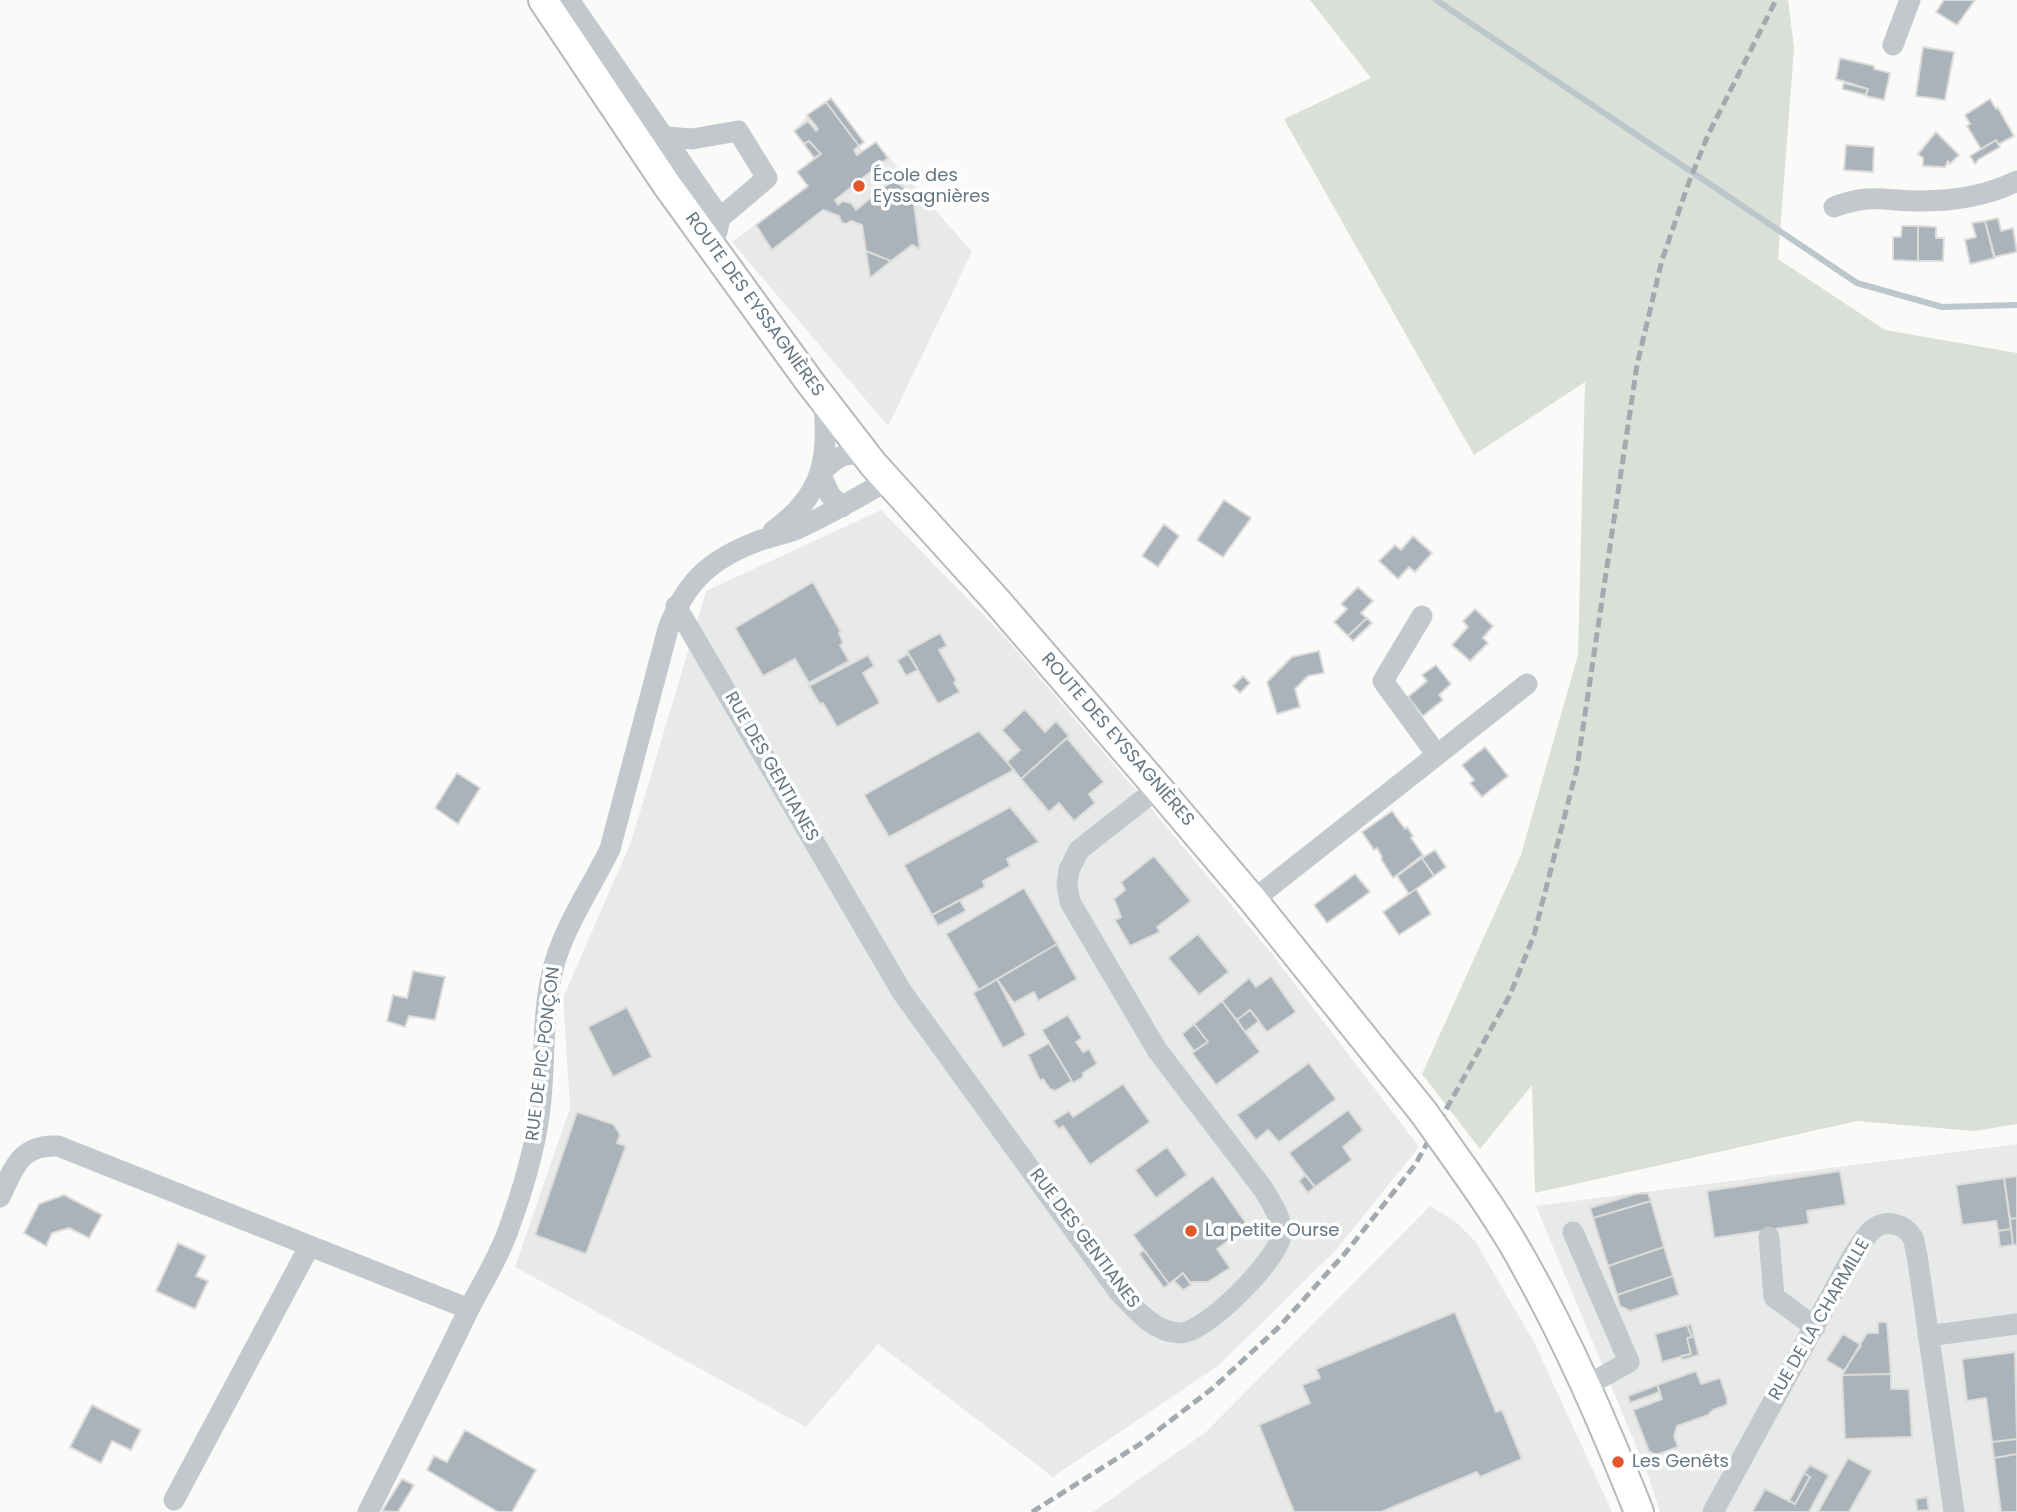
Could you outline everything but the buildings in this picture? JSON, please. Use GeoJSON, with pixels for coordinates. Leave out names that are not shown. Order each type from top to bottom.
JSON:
{"type":"FeatureCollection","features":[{"type":"Feature","properties":{"kind":"main road","name":"ROUTE DES EYSSAGNIÈRES"},"geometry":{"type":"LineString","coordinates":[[542,0],[633,136],[865,455],[996,600],[1158,788],[1253,900],[1424,1112],[1464,1168],[1523,1261],[1586,1386],[1639,1512]]}},
{"type":"Feature","properties":{"kind":"street"},"geometry":{"type":"LineString","coordinates":[[569,0],[720,218]]}},
{"type":"Feature","properties":{"kind":"street"},"geometry":{"type":"LineString","coordinates":[[1893,45],[1910,0]]}},
{"type":"Feature","properties":{"kind":"street"},"geometry":{"type":"LineString","coordinates":[[633,136],[699,138],[738,131],[767,178],[720,218],[714,250]]}},
{"type":"Feature","properties":{"kind":"street"},"geometry":{"type":"LineString","coordinates":[[1833,207],[1852,200],[1873,197],[1919,201],[1967,198],[2017,181]]}},
{"type":"Feature","properties":{"kind":"street","name":"RUE DE PIC PONÇON"},"geometry":{"type":"LineString","coordinates":[[760,540],[788,521],[806,503],[820,473],[825,440],[823,398]]}},
{"type":"Feature","properties":{"kind":"street","name":"RUE DE PIC PONÇON"},"geometry":{"type":"LineString","coordinates":[[820,473],[841,456],[852,452],[865,455]]}},
{"type":"Feature","properties":{"kind":"street"},"geometry":{"type":"LineString","coordinates":[[820,473],[830,495],[842,507]]}},
{"type":"Feature","properties":{"kind":"street","name":"RUE DE PIC PONÇON"},"geometry":{"type":"LineString","coordinates":[[368,1512],[469,1309],[493,1268],[509,1229],[531,1157],[540,1114],[545,1018],[552,973],[564,934],[610,849],[676,606],[697,576],[728,555],[760,540],[794,530],[887,481]]}},
{"type":"Feature","properties":{"kind":"street","name":"RUE DES GENTIANES"},"geometry":{"type":"LineString","coordinates":[[676,606],[902,992],[1119,1292],[1142,1315],[1164,1330],[1184,1334],[1206,1323],[1262,1269],[1276,1252],[1282,1233],[1278,1215],[1264,1190],[1157,1050],[1070,902],[1067,885],[1069,870],[1079,850],[1158,788]]}},
{"type":"Feature","properties":{"kind":"street"},"geometry":{"type":"LineString","coordinates":[[1422,616],[1383,681],[1437,755]]}},
{"type":"Feature","properties":{"kind":"street"},"geometry":{"type":"LineString","coordinates":[[1253,900],[1527,684]]}},
{"type":"Feature","properties":{"kind":"street"},"geometry":{"type":"LineString","coordinates":[[0,1198],[15,1164],[29,1150],[47,1145],[58,1146],[469,1309]]}},
{"type":"Feature","properties":{"kind":"street","name":"RUE DE LA CHARMILLE"},"geometry":{"type":"LineString","coordinates":[[1713,1512],[1852,1257],[1871,1230],[1892,1222],[1913,1238],[1954,1512]]}},
{"type":"Feature","properties":{"kind":"street"},"geometry":{"type":"LineString","coordinates":[[1573,1231],[1629,1362],[1586,1386]]}},
{"type":"Feature","properties":{"kind":"street"},"geometry":{"type":"LineString","coordinates":[[1769,1237],[1774,1297],[1815,1327]]}},
{"type":"Feature","properties":{"kind":"street"},"geometry":{"type":"LineString","coordinates":[[174,1500],[309,1247]]}},
{"type":"Feature","properties":{"kind":"street"},"geometry":{"type":"LineString","coordinates":[[1928,1336],[2017,1324]]}},
{"type":"Feature","properties":{"kind":"shaded area"},"geometry":{"type":"Polygon","coordinates":[[[1310,0],[1788,0],[1794,48],[1778,259],[1885,330],[2017,353],[2017,1124],[1974,1131],[1857,1121],[1535,1193],[1532,1085],[1480,1149],[1422,1074],[1521,855],[1578,655],[1585,382],[1474,455],[1284,119],[1371,78],[1310,0]]]}},
{"type":"Feature","properties":{"kind":"shaded area"},"geometry":{"type":"Polygon","coordinates":[[[831,98],[864,142],[859,146],[862,151],[876,142],[972,252],[888,426],[732,242],[807,186],[797,172],[814,158],[794,131],[807,115],[831,98]]]}},
{"type":"Feature","properties":{"kind":"shaded area"},"geometry":{"type":"Polygon","coordinates":[[[881,510],[1002,634],[1129,782],[1272,954],[1419,1147],[1335,1251],[1219,1365],[1053,1477],[878,1344],[806,1427],[515,1267],[570,1108],[563,998],[631,842],[706,591],[881,510]]]}},
{"type":"Feature","properties":{"kind":"shaded area"},"geometry":{"type":"Polygon","coordinates":[[[2017,1144],[2017,1512],[1660,1512],[1647,1472],[1536,1206],[2017,1144]]]}},
{"type":"Feature","properties":{"kind":"shaded area"},"geometry":{"type":"Polygon","coordinates":[[[1430,1206],[1456,1222],[1475,1241],[1535,1344],[1612,1512],[1093,1512],[1206,1432],[1430,1206]]]}},
{"type":"Feature","properties":{"kind":"waterway"},"geometry":{"type":"LineString","coordinates":[[1436,0],[1857,283],[1942,307],[2017,305]]}},
{"type":"Feature","properties":{"kind":"railway"},"geometry":{"type":"LineString","coordinates":[[1032,1512],[1140,1444],[1213,1388],[1280,1326],[1347,1251],[1415,1165],[1510,995],[1534,935],[1577,768],[1637,365],[1662,260],[1708,135],[1776,0]]}},
{"type":"Feature","properties":{"kind":"place","name":"École des Eyssagnières"},"geometry":{"type":"Point","coordinates":[859,186]}},
{"type":"Feature","properties":{"kind":"place","name":"La petite Ourse"},"geometry":{"type":"Point","coordinates":[1191,1231]}},
{"type":"Feature","properties":{"kind":"place","name":"Les Genêts"},"geometry":{"type":"Point","coordinates":[1618,1462]}}]}
